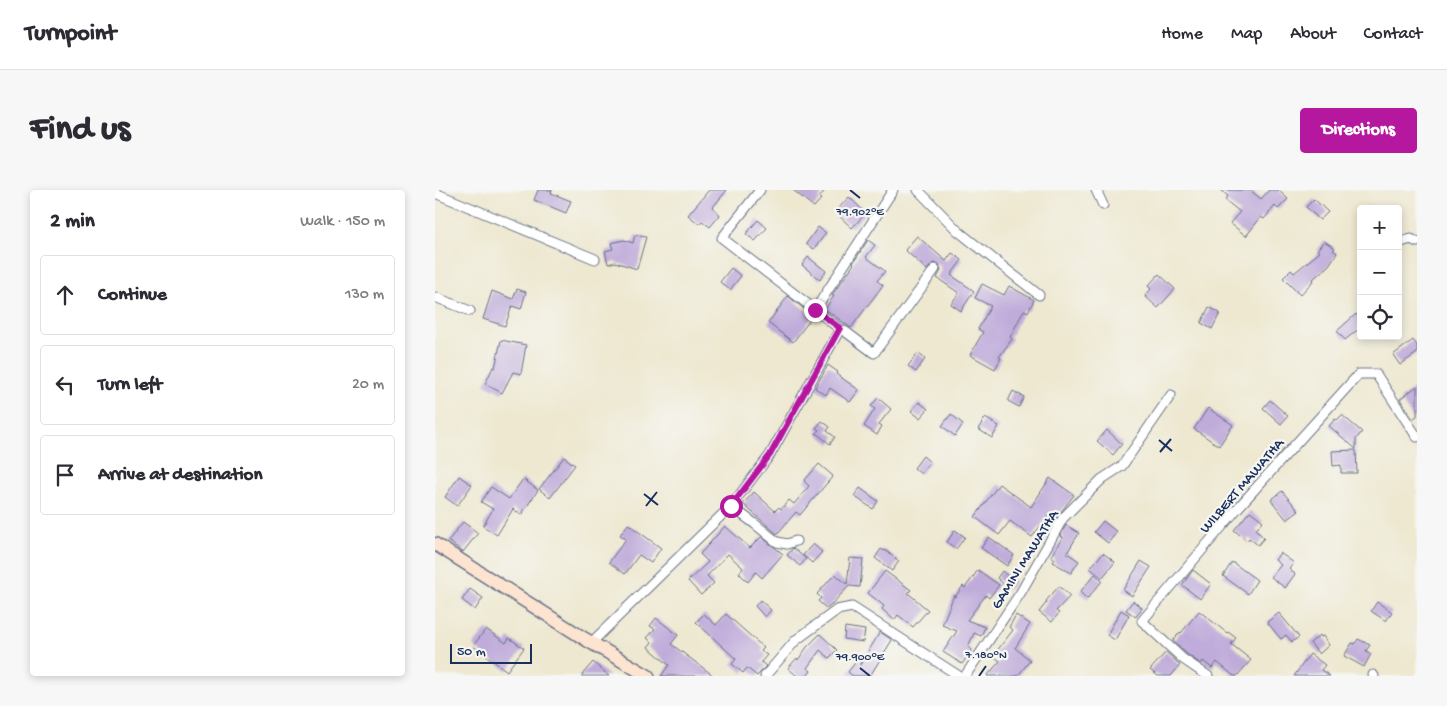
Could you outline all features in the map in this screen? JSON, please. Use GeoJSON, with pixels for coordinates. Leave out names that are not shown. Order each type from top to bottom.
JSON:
{"type":"FeatureCollection","features":[{"type":"Feature","properties":{"kind":"street"},"geometry":{"type":"LineString","coordinates":[[760,190],[722,238],[874,353],[935,269]]}},
{"type":"Feature","properties":{"kind":"street"},"geometry":{"type":"LineString","coordinates":[[815,310],[893,190]]}},
{"type":"Feature","properties":{"kind":"street"},"geometry":{"type":"LineString","coordinates":[[918,190],[958,231],[1039,295]]}},
{"type":"Feature","properties":{"kind":"street"},"geometry":{"type":"LineString","coordinates":[[1095,190],[1103,205]]}},
{"type":"Feature","properties":{"kind":"street"},"geometry":{"type":"LineString","coordinates":[[435,193],[595,259]]}},
{"type":"Feature","properties":{"kind":"street"},"geometry":{"type":"LineString","coordinates":[[1402,242],[1411,239],[1417,242]]}},
{"type":"Feature","properties":{"kind":"street"},"geometry":{"type":"LineString","coordinates":[[435,297],[470,311]]}},
{"type":"Feature","properties":{"kind":"street"},"geometry":{"type":"LineString","coordinates":[[591,643],[731,506],[770,455],[840,328]]}},
{"type":"Feature","properties":{"kind":"street","name":"WILBERT MAWATHA"},"geometry":{"type":"LineString","coordinates":[[1208,676],[1183,659],[1142,621],[1236,510],[1359,374],[1376,374],[1417,436]]}},
{"type":"Feature","properties":{"kind":"street","name":"GAMINI MAWATHA"},"geometry":{"type":"LineString","coordinates":[[965,676],[1021,592],[1063,518],[1102,479],[1122,466],[1171,395]]}},
{"type":"Feature","properties":{"kind":"street"},"geometry":{"type":"LineString","coordinates":[[731,506],[777,542],[787,544],[796,541]]}},
{"type":"Feature","properties":{"kind":"street"},"geometry":{"type":"LineString","coordinates":[[435,544],[591,643],[648,676]]}},
{"type":"Feature","properties":{"kind":"street"},"geometry":{"type":"LineString","coordinates":[[765,676],[796,640],[837,610],[852,607],[959,676]]}},
{"type":"Feature","properties":{"kind":"building"},"geometry":{"type":"Polygon","coordinates":[[[538,190],[552,190],[551,193],[571,201],[566,213],[534,200],[538,190]]]}},
{"type":"Feature","properties":{"kind":"building"},"geometry":{"type":"Polygon","coordinates":[[[709,190],[727,190],[713,207],[720,215],[710,227],[702,221],[699,224],[688,215],[709,190]]]}},
{"type":"Feature","properties":{"kind":"building"},"geometry":{"type":"Polygon","coordinates":[[[793,190],[825,190],[819,198],[821,199],[814,207],[793,190]]]}},
{"type":"Feature","properties":{"kind":"building"},"geometry":{"type":"Polygon","coordinates":[[[1221,190],[1250,190],[1261,199],[1269,190],[1278,190],[1288,199],[1278,209],[1275,206],[1264,219],[1261,217],[1246,236],[1230,223],[1240,212],[1225,200],[1228,196],[1221,190]]]}},
{"type":"Feature","properties":{"kind":"building"},"geometry":{"type":"Polygon","coordinates":[[[849,197],[866,213],[852,228],[835,212],[849,197]]]}},
{"type":"Feature","properties":{"kind":"building"},"geometry":{"type":"Polygon","coordinates":[[[1314,199],[1328,212],[1320,220],[1306,207],[1314,199]]]}},
{"type":"Feature","properties":{"kind":"building"},"geometry":{"type":"Polygon","coordinates":[[[758,220],[767,228],[755,241],[746,234],[758,220]]]}},
{"type":"Feature","properties":{"kind":"building"},"geometry":{"type":"Polygon","coordinates":[[[818,227],[826,233],[814,249],[806,244],[818,227]]]}},
{"type":"Feature","properties":{"kind":"building"},"geometry":{"type":"Polygon","coordinates":[[[635,235],[646,237],[637,269],[615,262],[608,264],[605,251],[613,249],[611,243],[624,240],[633,243],[635,235]]]}},
{"type":"Feature","properties":{"kind":"building"},"geometry":{"type":"Polygon","coordinates":[[[917,236],[946,261],[952,253],[962,260],[951,275],[974,291],[961,311],[951,304],[959,293],[937,278],[941,270],[939,264],[933,263],[927,270],[905,250],[917,236]]]}},
{"type":"Feature","properties":{"kind":"building"},"geometry":{"type":"Polygon","coordinates":[[[868,240],[875,245],[866,257],[885,271],[877,281],[883,285],[851,328],[825,309],[868,240]]]}},
{"type":"Feature","properties":{"kind":"building"},"geometry":{"type":"Polygon","coordinates":[[[1324,241],[1335,248],[1333,250],[1337,253],[1329,265],[1312,280],[1300,295],[1283,278],[1291,270],[1294,273],[1320,252],[1317,250],[1324,241]]]}},
{"type":"Feature","properties":{"kind":"building"},"geometry":{"type":"Polygon","coordinates":[[[808,257],[826,271],[820,280],[802,265],[808,257]]]}},
{"type":"Feature","properties":{"kind":"building"},"geometry":{"type":"Polygon","coordinates":[[[731,268],[741,276],[730,290],[720,282],[731,268]]]}},
{"type":"Feature","properties":{"kind":"building"},"geometry":{"type":"Polygon","coordinates":[[[1159,274],[1175,289],[1158,308],[1145,296],[1151,289],[1148,286],[1159,274]]]}},
{"type":"Feature","properties":{"kind":"building"},"geometry":{"type":"Polygon","coordinates":[[[982,284],[1004,295],[1009,286],[1034,300],[1028,312],[1024,310],[1010,337],[1012,339],[999,357],[1001,358],[995,369],[970,355],[983,332],[978,329],[991,306],[975,298],[982,284]]]}},
{"type":"Feature","properties":{"kind":"building"},"geometry":{"type":"Polygon","coordinates":[[[517,289],[526,292],[521,309],[512,306],[505,326],[483,319],[492,291],[513,299],[517,289]]]}},
{"type":"Feature","properties":{"kind":"building"},"geometry":{"type":"Polygon","coordinates":[[[788,296],[813,316],[793,342],[768,323],[788,296]]]}},
{"type":"Feature","properties":{"kind":"building"},"geometry":{"type":"Polygon","coordinates":[[[1209,307],[1220,313],[1212,329],[1201,323],[1209,307]]]}},
{"type":"Feature","properties":{"kind":"building"},"geometry":{"type":"Polygon","coordinates":[[[1356,314],[1357,330],[1345,340],[1337,331],[1356,314]]]}},
{"type":"Feature","properties":{"kind":"building"},"geometry":{"type":"Polygon","coordinates":[[[501,340],[526,345],[521,374],[513,372],[502,393],[485,384],[493,367],[495,368],[501,340]]]}},
{"type":"Feature","properties":{"kind":"building"},"geometry":{"type":"Polygon","coordinates":[[[1413,340],[1417,345],[1417,353],[1400,365],[1393,355],[1413,340]]]}},
{"type":"Feature","properties":{"kind":"building"},"geometry":{"type":"Polygon","coordinates":[[[918,353],[925,359],[916,372],[908,366],[918,353]]]}},
{"type":"Feature","properties":{"kind":"building"},"geometry":{"type":"Polygon","coordinates":[[[828,365],[838,372],[836,374],[859,390],[850,402],[830,388],[826,395],[815,388],[828,365]]]}},
{"type":"Feature","properties":{"kind":"building"},"geometry":{"type":"Polygon","coordinates":[[[1417,386],[1417,416],[1413,419],[1400,399],[1417,386]]]}},
{"type":"Feature","properties":{"kind":"building"},"geometry":{"type":"Polygon","coordinates":[[[1013,391],[1024,397],[1019,407],[1008,401],[1013,391]]]}},
{"type":"Feature","properties":{"kind":"building"},"geometry":{"type":"Polygon","coordinates":[[[878,398],[891,409],[879,424],[882,426],[877,435],[864,426],[875,409],[871,406],[878,398]]]}},
{"type":"Feature","properties":{"kind":"building"},"geometry":{"type":"Polygon","coordinates":[[[1270,400],[1288,416],[1281,424],[1263,408],[1270,400]]]}},
{"type":"Feature","properties":{"kind":"building"},"geometry":{"type":"Polygon","coordinates":[[[919,402],[928,409],[920,418],[911,411],[919,402]]]}},
{"type":"Feature","properties":{"kind":"building"},"geometry":{"type":"Polygon","coordinates":[[[1208,408],[1233,425],[1219,446],[1194,429],[1208,408]]]}},
{"type":"Feature","properties":{"kind":"building"},"geometry":{"type":"Polygon","coordinates":[[[951,414],[963,424],[955,436],[942,426],[951,414]]]}},
{"type":"Feature","properties":{"kind":"building"},"geometry":{"type":"Polygon","coordinates":[[[1342,415],[1362,432],[1356,439],[1356,449],[1329,426],[1342,415]]]}},
{"type":"Feature","properties":{"kind":"building"},"geometry":{"type":"Polygon","coordinates":[[[985,418],[999,426],[992,438],[978,429],[985,418]]]}},
{"type":"Feature","properties":{"kind":"building"},"geometry":{"type":"Polygon","coordinates":[[[822,421],[830,427],[827,431],[835,437],[830,444],[816,433],[819,430],[816,428],[822,421]]]}},
{"type":"Feature","properties":{"kind":"building"},"geometry":{"type":"Polygon","coordinates":[[[1107,430],[1122,444],[1113,455],[1097,441],[1107,430]]]}},
{"type":"Feature","properties":{"kind":"building"},"geometry":{"type":"Polygon","coordinates":[[[1356,450],[1357,473],[1341,473],[1341,465],[1333,466],[1332,451],[1356,450]]]}},
{"type":"Feature","properties":{"kind":"building"},"geometry":{"type":"Polygon","coordinates":[[[923,456],[930,462],[921,474],[914,468],[923,456]]]}},
{"type":"Feature","properties":{"kind":"building"},"geometry":{"type":"Polygon","coordinates":[[[564,457],[575,465],[550,498],[539,489],[564,457]]]}},
{"type":"Feature","properties":{"kind":"building"},"geometry":{"type":"Polygon","coordinates":[[[819,464],[833,476],[800,515],[796,512],[777,534],[743,504],[754,492],[775,511],[779,507],[781,509],[789,500],[794,504],[809,486],[804,481],[819,464]]]}},
{"type":"Feature","properties":{"kind":"building"},"geometry":{"type":"Polygon","coordinates":[[[459,476],[472,485],[457,506],[445,497],[459,476]]]}},
{"type":"Feature","properties":{"kind":"building"},"geometry":{"type":"Polygon","coordinates":[[[1050,478],[1074,495],[1054,521],[1048,516],[1032,537],[1010,521],[999,535],[975,517],[999,484],[1031,507],[1050,478]]]}},
{"type":"Feature","properties":{"kind":"building"},"geometry":{"type":"Polygon","coordinates":[[[523,479],[538,490],[521,515],[513,509],[497,535],[483,526],[493,509],[481,502],[491,487],[509,499],[523,479]]]}},
{"type":"Feature","properties":{"kind":"building"},"geometry":{"type":"Polygon","coordinates":[[[860,488],[878,501],[873,509],[854,496],[860,488]]]}},
{"type":"Feature","properties":{"kind":"building"},"geometry":{"type":"Polygon","coordinates":[[[1282,491],[1299,511],[1287,520],[1271,500],[1282,491]]]}},
{"type":"Feature","properties":{"kind":"building"},"geometry":{"type":"Polygon","coordinates":[[[1250,511],[1263,521],[1256,530],[1264,538],[1258,545],[1249,538],[1247,541],[1234,530],[1250,511]]]}},
{"type":"Feature","properties":{"kind":"building"},"geometry":{"type":"Polygon","coordinates":[[[1103,521],[1117,532],[1108,543],[1094,532],[1103,521]]]}},
{"type":"Feature","properties":{"kind":"building"},"geometry":{"type":"Polygon","coordinates":[[[463,522],[478,533],[463,552],[448,541],[463,522]]]}},
{"type":"Feature","properties":{"kind":"building"},"geometry":{"type":"Polygon","coordinates":[[[628,524],[661,548],[651,563],[639,555],[625,574],[609,562],[626,539],[620,535],[628,524]]]}},
{"type":"Feature","properties":{"kind":"building"},"geometry":{"type":"Polygon","coordinates":[[[1066,525],[1079,533],[1067,553],[1079,561],[1071,573],[1053,562],[1055,559],[1051,556],[1063,537],[1060,536],[1066,525]]]}},
{"type":"Feature","properties":{"kind":"building"},"geometry":{"type":"Polygon","coordinates":[[[725,526],[750,548],[761,537],[783,554],[762,578],[756,572],[748,582],[739,573],[743,568],[728,554],[707,576],[714,583],[701,595],[688,581],[708,562],[700,554],[725,526]]]}},
{"type":"Feature","properties":{"kind":"building"},"geometry":{"type":"Polygon","coordinates":[[[955,530],[965,537],[956,549],[947,542],[955,530]]]}},
{"type":"Feature","properties":{"kind":"building"},"geometry":{"type":"Polygon","coordinates":[[[989,537],[1014,555],[1007,566],[981,548],[989,537]]]}},
{"type":"Feature","properties":{"kind":"building"},"geometry":{"type":"Polygon","coordinates":[[[813,544],[822,552],[812,563],[803,555],[813,544]]]}},
{"type":"Feature","properties":{"kind":"building"},"geometry":{"type":"Polygon","coordinates":[[[793,548],[806,559],[800,566],[787,555],[793,548]]]}},
{"type":"Feature","properties":{"kind":"building"},"geometry":{"type":"Polygon","coordinates":[[[881,549],[899,561],[892,571],[875,558],[881,549]]]}},
{"type":"Feature","properties":{"kind":"building"},"geometry":{"type":"Polygon","coordinates":[[[1103,553],[1115,562],[1102,578],[1090,568],[1103,553]]]}},
{"type":"Feature","properties":{"kind":"building"},"geometry":{"type":"Polygon","coordinates":[[[1280,553],[1294,563],[1289,569],[1295,574],[1285,588],[1271,577],[1281,565],[1275,560],[1280,553]]]}},
{"type":"Feature","properties":{"kind":"building"},"geometry":{"type":"Polygon","coordinates":[[[850,558],[863,559],[860,587],[849,586],[827,609],[818,601],[821,598],[817,594],[835,574],[847,584],[850,558]]]}},
{"type":"Feature","properties":{"kind":"building"},"geometry":{"type":"Polygon","coordinates":[[[1141,561],[1151,567],[1132,596],[1123,590],[1141,561]]]}},
{"type":"Feature","properties":{"kind":"building"},"geometry":{"type":"Polygon","coordinates":[[[1232,562],[1257,580],[1248,594],[1223,576],[1232,562]]]}},
{"type":"Feature","properties":{"kind":"building"},"geometry":{"type":"Polygon","coordinates":[[[978,570],[999,585],[989,598],[986,595],[967,620],[985,627],[981,636],[974,633],[968,647],[972,650],[962,664],[943,652],[957,631],[942,625],[954,595],[955,597],[963,586],[965,588],[978,570]]]}},
{"type":"Feature","properties":{"kind":"building"},"geometry":{"type":"Polygon","coordinates":[[[1193,570],[1211,584],[1200,599],[1182,585],[1193,570]]]}},
{"type":"Feature","properties":{"kind":"building"},"geometry":{"type":"Polygon","coordinates":[[[885,571],[911,590],[908,593],[928,610],[913,627],[898,615],[894,620],[882,609],[884,606],[868,593],[885,571]]]}},
{"type":"Feature","properties":{"kind":"building"},"geometry":{"type":"Polygon","coordinates":[[[1002,571],[1015,582],[1009,589],[997,578],[1002,571]]]}},
{"type":"Feature","properties":{"kind":"building"},"geometry":{"type":"Polygon","coordinates":[[[1095,574],[1102,581],[1087,599],[1080,592],[1095,574]]]}},
{"type":"Feature","properties":{"kind":"building"},"geometry":{"type":"Polygon","coordinates":[[[1059,586],[1070,596],[1056,611],[1059,613],[1052,622],[1039,612],[1059,586]]]}},
{"type":"Feature","properties":{"kind":"building"},"geometry":{"type":"Polygon","coordinates":[[[470,589],[483,598],[475,610],[462,600],[470,589]]]}},
{"type":"Feature","properties":{"kind":"building"},"geometry":{"type":"Polygon","coordinates":[[[760,600],[771,610],[765,617],[755,606],[760,600]]]}},
{"type":"Feature","properties":{"kind":"building"},"geometry":{"type":"Polygon","coordinates":[[[1133,601],[1142,608],[1136,617],[1126,610],[1133,601]]]}},
{"type":"Feature","properties":{"kind":"building"},"geometry":{"type":"Polygon","coordinates":[[[1377,602],[1392,612],[1386,621],[1371,611],[1377,602]]]}},
{"type":"Feature","properties":{"kind":"building"},"geometry":{"type":"Polygon","coordinates":[[[1121,610],[1129,615],[1115,640],[1107,635],[1121,610]]]}},
{"type":"Feature","properties":{"kind":"building"},"geometry":{"type":"Polygon","coordinates":[[[1199,611],[1236,638],[1231,644],[1251,660],[1237,676],[1234,676],[1217,662],[1212,668],[1203,661],[1201,664],[1173,641],[1199,611]]]}},
{"type":"Feature","properties":{"kind":"building"},"geometry":{"type":"Polygon","coordinates":[[[1279,613],[1299,637],[1292,642],[1286,635],[1281,639],[1267,622],[1279,613]]]}},
{"type":"Feature","properties":{"kind":"building"},"geometry":{"type":"Polygon","coordinates":[[[704,614],[716,625],[726,614],[764,648],[761,651],[767,655],[761,662],[766,666],[757,676],[747,668],[743,673],[732,664],[736,659],[696,622],[704,614]]]}},
{"type":"Feature","properties":{"kind":"building"},"geometry":{"type":"Polygon","coordinates":[[[1016,615],[1030,624],[1015,648],[1030,660],[1018,676],[987,676],[1000,661],[993,656],[1013,630],[1009,627],[1016,615]]]}},
{"type":"Feature","properties":{"kind":"building"},"geometry":{"type":"Polygon","coordinates":[[[656,618],[678,635],[671,644],[714,676],[661,676],[669,665],[648,647],[652,642],[647,638],[655,629],[650,626],[656,618]]]}},
{"type":"Feature","properties":{"kind":"building"},"geometry":{"type":"Polygon","coordinates":[[[845,627],[865,630],[863,642],[844,639],[845,627]]]}},
{"type":"Feature","properties":{"kind":"building"},"geometry":{"type":"Polygon","coordinates":[[[486,629],[506,643],[509,638],[524,648],[507,671],[473,646],[486,629]]]}},
{"type":"Feature","properties":{"kind":"building"},"geometry":{"type":"Polygon","coordinates":[[[880,632],[892,640],[870,676],[853,676],[848,672],[861,655],[860,665],[880,632]]]}},
{"type":"Feature","properties":{"kind":"building"},"geometry":{"type":"Polygon","coordinates":[[[820,634],[837,650],[829,658],[820,650],[807,668],[811,671],[807,676],[797,676],[788,668],[797,658],[798,660],[807,647],[820,634]]]}},
{"type":"Feature","properties":{"kind":"building"},"geometry":{"type":"Polygon","coordinates":[[[1320,635],[1321,637],[1323,636],[1329,645],[1319,654],[1310,643],[1320,635]]]}},
{"type":"Feature","properties":{"kind":"building"},"geometry":{"type":"Polygon","coordinates":[[[1358,639],[1370,645],[1366,651],[1371,654],[1364,667],[1344,656],[1352,643],[1355,644],[1358,639]]]}},
{"type":"Feature","properties":{"kind":"building"},"geometry":{"type":"Polygon","coordinates":[[[1166,652],[1180,665],[1171,676],[1158,676],[1150,670],[1166,652]]]}},
{"type":"Feature","properties":{"kind":"building"},"geometry":{"type":"Polygon","coordinates":[[[1310,654],[1325,665],[1321,670],[1330,676],[1294,676],[1310,654]]]}},
{"type":"Feature","properties":{"kind":"building"},"geometry":{"type":"Polygon","coordinates":[[[593,662],[609,676],[581,676],[593,662]]]}},
{"type":"Feature","properties":{"kind":"route"},"geometry":{"type":"LineString","coordinates":[[731,506],[770,455],[840,328],[815,310]]}}]}
